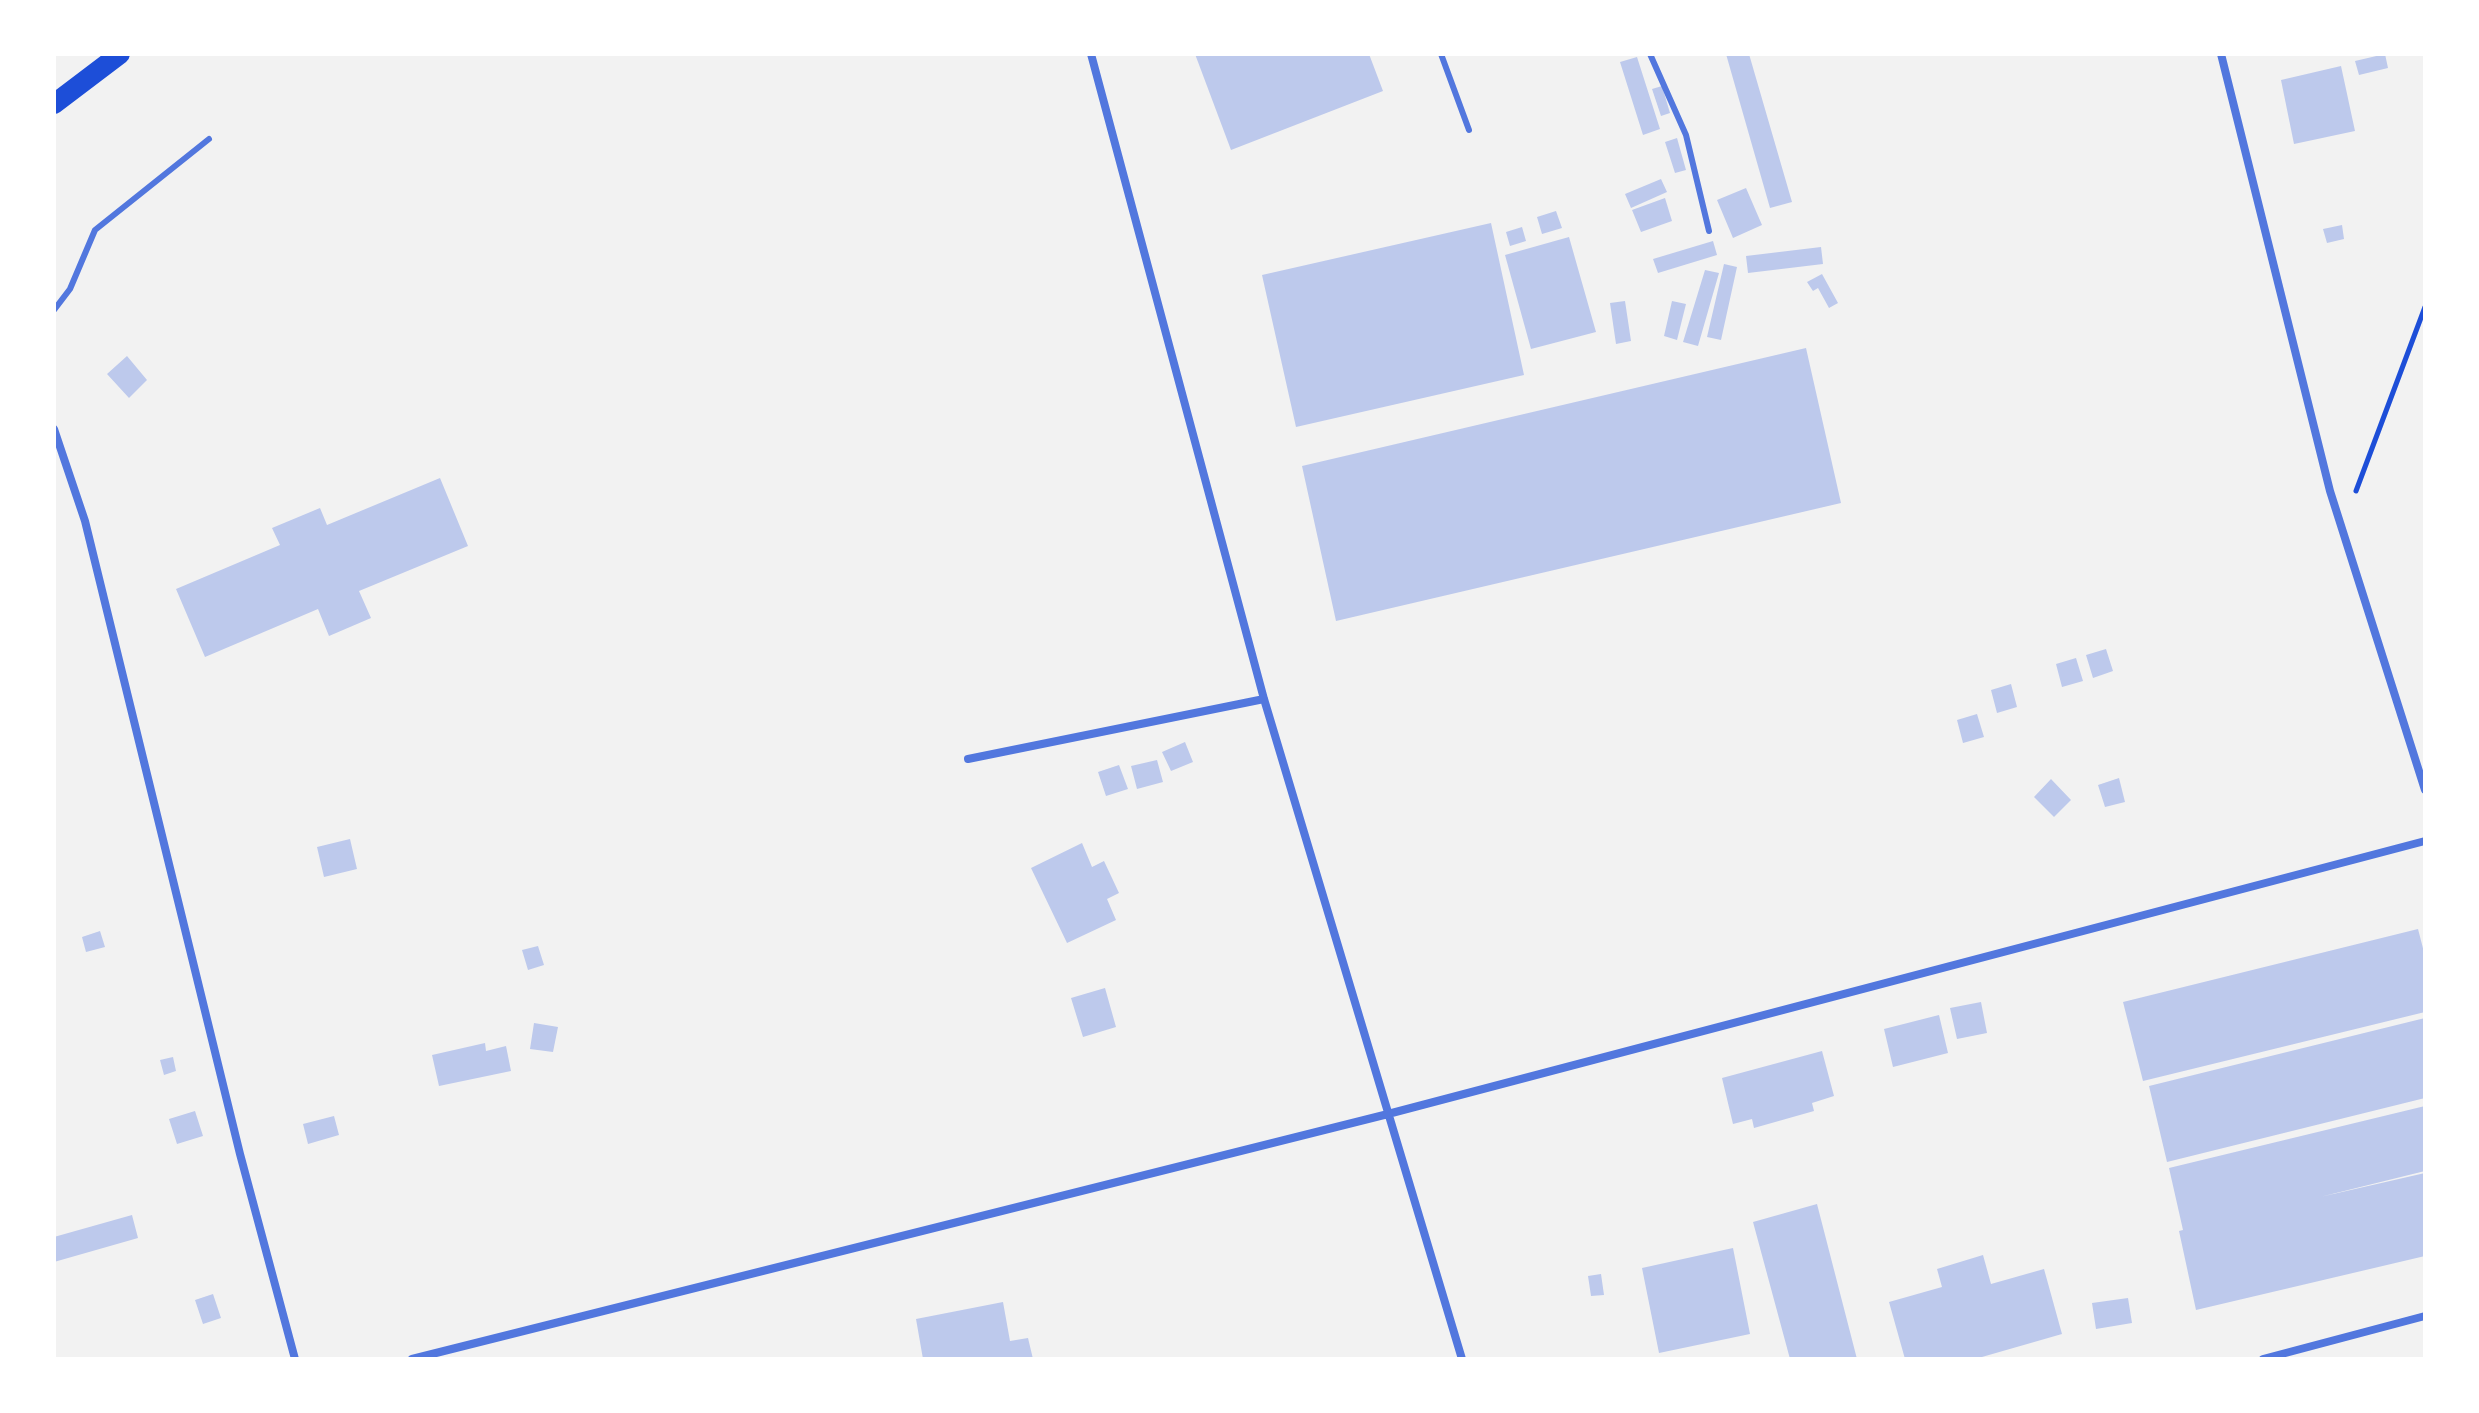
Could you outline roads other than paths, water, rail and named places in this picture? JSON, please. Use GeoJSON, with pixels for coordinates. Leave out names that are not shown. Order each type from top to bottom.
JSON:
{"type":"FeatureCollection","features":[{"type":"Feature","properties":{"kind":"main road"},"geometry":{"type":"LineString","coordinates":[[54,104],[120,54]]}},
{"type":"Feature","properties":{"kind":"street"},"geometry":{"type":"LineString","coordinates":[[1091,54],[1264,699],[1462,1359]]}},
{"type":"Feature","properties":{"kind":"street"},"geometry":{"type":"LineString","coordinates":[[2221,54],[2330,491],[2425,790]]}},
{"type":"Feature","properties":{"kind":"street"},"geometry":{"type":"LineString","coordinates":[[54,429],[85,521],[240,1154],[295,1359]]}},
{"type":"Feature","properties":{"kind":"street"},"geometry":{"type":"LineString","coordinates":[[968,759],[1264,699]]}},
{"type":"Feature","properties":{"kind":"street"},"geometry":{"type":"LineString","coordinates":[[412,1359],[1388,1114],[2425,841]]}},
{"type":"Feature","properties":{"kind":"street"},"geometry":{"type":"LineString","coordinates":[[2263,1359],[2425,1316]]}},
{"type":"Feature","properties":{"kind":"lane"},"geometry":{"type":"LineString","coordinates":[[1441,54],[1469,130]]}},
{"type":"Feature","properties":{"kind":"lane"},"geometry":{"type":"LineString","coordinates":[[1650,54],[1686,135],[1709,231]]}},
{"type":"Feature","properties":{"kind":"lane"},"geometry":{"type":"LineString","coordinates":[[54,310],[70,289],[95,230],[209,139]]}}]}
